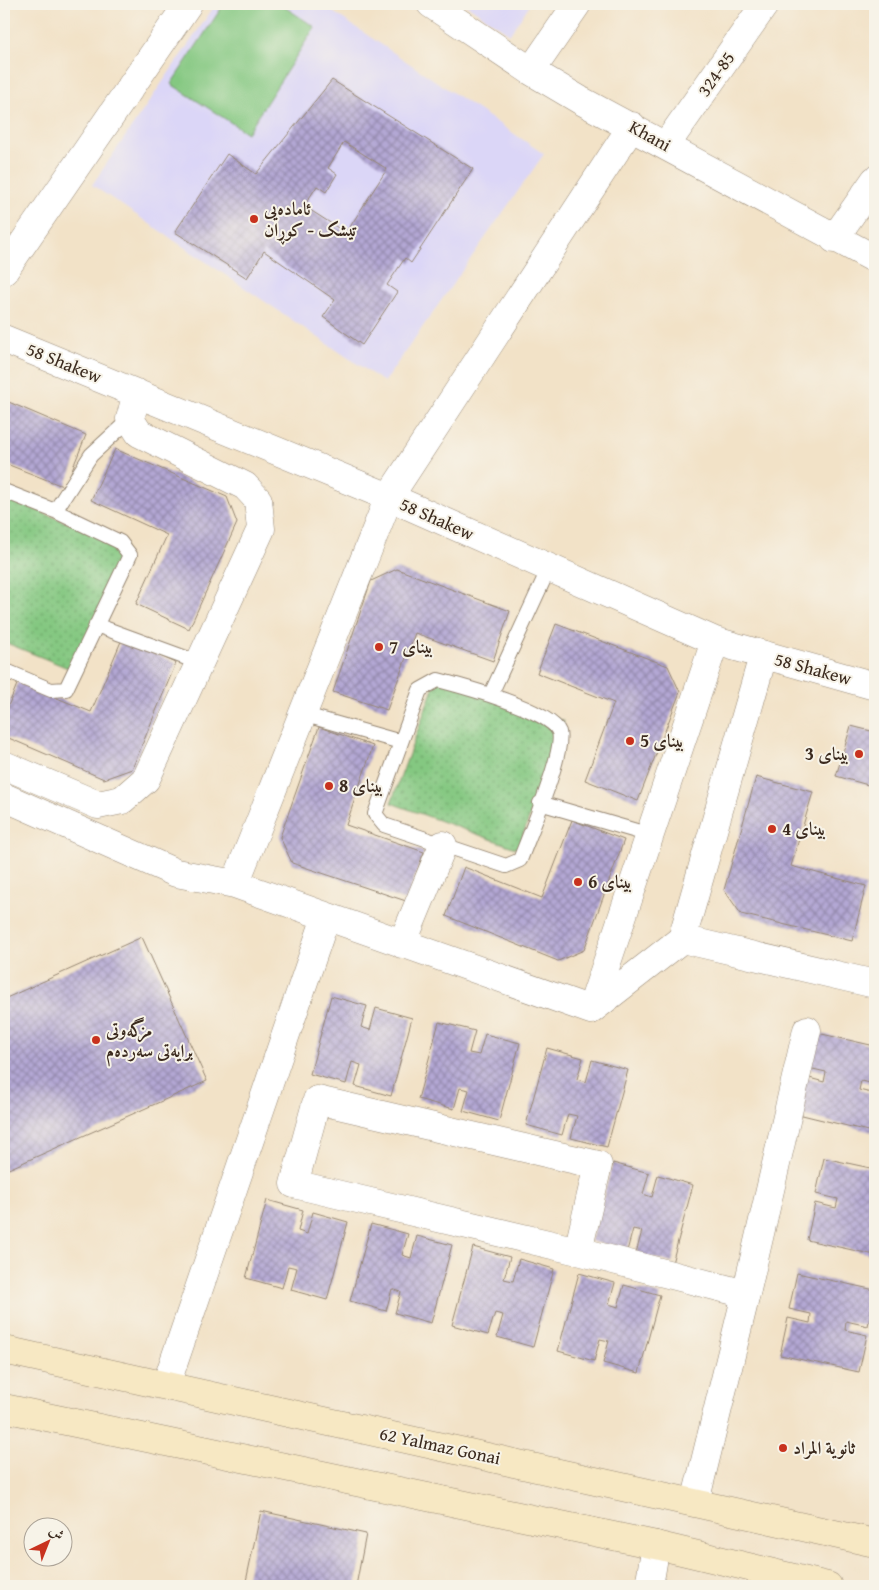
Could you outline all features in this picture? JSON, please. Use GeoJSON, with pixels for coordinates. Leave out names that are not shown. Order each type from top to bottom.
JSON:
{"type":"FeatureCollection","features":[{"type":"Feature","properties":{"kind":"main road","name":"62 Yalmaz Gonai"},"geometry":{"type":"LineString","coordinates":[[4,1350],[875,1543]]}},
{"type":"Feature","properties":{"kind":"main road"},"geometry":{"type":"LineString","coordinates":[[4,1408],[656,1545],[828,1586]]}},
{"type":"Feature","properties":{"kind":"street"},"geometry":{"type":"LineString","coordinates":[[4,271],[188,4]]}},
{"type":"Feature","properties":{"kind":"street","name":"Khani"},"geometry":{"type":"LineString","coordinates":[[431,4],[531,71],[580,100],[632,126],[834,239],[875,259]]}},
{"type":"Feature","properties":{"kind":"street"},"geometry":{"type":"LineString","coordinates":[[531,71],[577,4]]}},
{"type":"Feature","properties":{"kind":"street","name":"324-85"},"geometry":{"type":"LineString","coordinates":[[666,145],[765,4]]}},
{"type":"Feature","properties":{"kind":"street"},"geometry":{"type":"LineString","coordinates":[[235,884],[389,497],[632,126]]}},
{"type":"Feature","properties":{"kind":"street"},"geometry":{"type":"LineString","coordinates":[[834,239],[875,180]]}},
{"type":"Feature","properties":{"kind":"street","name":"58 Shakew"},"geometry":{"type":"LineString","coordinates":[[4,339],[133,406],[389,497],[715,641],[875,686]]}},
{"type":"Feature","properties":{"kind":"street"},"geometry":{"type":"LineString","coordinates":[[4,765],[98,805],[122,800],[146,779],[261,529],[258,500],[245,486],[140,432],[133,406]]}},
{"type":"Feature","properties":{"kind":"street"},"geometry":{"type":"LineString","coordinates":[[591,1010],[715,641]]}},
{"type":"Feature","properties":{"kind":"street"},"geometry":{"type":"LineString","coordinates":[[591,1010],[682,939],[763,656]]}},
{"type":"Feature","properties":{"kind":"street"},"geometry":{"type":"LineString","coordinates":[[4,796],[176,873],[235,884],[591,1010]]}},
{"type":"Feature","properties":{"kind":"street"},"geometry":{"type":"LineString","coordinates":[[402,944],[444,846]]}},
{"type":"Feature","properties":{"kind":"street"},"geometry":{"type":"LineString","coordinates":[[166,1385],[326,917]]}},
{"type":"Feature","properties":{"kind":"street"},"geometry":{"type":"LineString","coordinates":[[682,939],[875,984]]}},
{"type":"Feature","properties":{"kind":"street"},"geometry":{"type":"LineString","coordinates":[[695,1502],[746,1294],[807,1030]]}},
{"type":"Feature","properties":{"kind":"street"},"geometry":{"type":"LineString","coordinates":[[578,1251],[598,1166],[317,1100],[294,1184],[578,1251],[746,1294]]}},
{"type":"Feature","properties":{"kind":"street"},"geometry":{"type":"LineString","coordinates":[[649,1586],[656,1545]]}},
{"type":"Feature","properties":{"kind":"lane"},"geometry":{"type":"LineString","coordinates":[[55,511],[91,454],[133,406]]}},
{"type":"Feature","properties":{"kind":"lane"},"geometry":{"type":"LineString","coordinates":[[4,492],[55,511],[120,542],[130,554],[66,689],[51,690],[4,670]]}},
{"type":"Feature","properties":{"kind":"lane"},"geometry":{"type":"LineString","coordinates":[[491,694],[549,568]]}},
{"type":"Feature","properties":{"kind":"lane"},"geometry":{"type":"LineString","coordinates":[[96,625],[200,663]]}},
{"type":"Feature","properties":{"kind":"lane"},"geometry":{"type":"LineString","coordinates":[[438,680],[491,694],[554,723],[559,733],[558,754],[520,860],[506,866],[384,825],[376,814],[401,742],[420,690],[438,680]]}},
{"type":"Feature","properties":{"kind":"lane"},"geometry":{"type":"LineString","coordinates":[[302,714],[401,742]]}},
{"type":"Feature","properties":{"kind":"lane"},"geometry":{"type":"LineString","coordinates":[[540,803],[650,835]]}},
{"type":"Feature","properties":{"kind":"shaded area"},"geometry":{"type":"Polygon","coordinates":[[[216,4],[321,4],[544,154],[384,382],[92,185],[216,4]]]}},
{"type":"Feature","properties":{"kind":"shaded area"},"geometry":{"type":"Polygon","coordinates":[[[465,4],[530,4],[510,34],[465,4]]]}},
{"type":"Feature","properties":{"kind":"green space"},"geometry":{"type":"Polygon","coordinates":[[[224,4],[280,4],[315,27],[247,133],[171,84],[224,4]]]}},
{"type":"Feature","properties":{"kind":"green space"},"geometry":{"type":"Polygon","coordinates":[[[4,497],[125,546],[73,670],[4,642],[4,497]]]}},
{"type":"Feature","properties":{"kind":"green space"},"geometry":{"type":"Polygon","coordinates":[[[438,675],[564,721],[518,849],[391,803],[438,675]]]}},
{"type":"Feature","properties":{"kind":"building","name":"ئامادەیی تیشک - کوڕان"},"geometry":{"type":"Polygon","coordinates":[[[332,80],[473,169],[411,263],[405,258],[387,285],[397,292],[362,345],[323,317],[335,300],[264,251],[247,278],[175,232],[227,154],[256,174],[332,80]],[[344,142],[328,168],[337,174],[326,192],[317,186],[304,206],[346,233],[387,169],[344,142]]]}},
{"type":"Feature","properties":{"kind":"building"},"geometry":{"type":"Polygon","coordinates":[[[4,400],[86,435],[65,487],[4,463],[4,400]]]}},
{"type":"Feature","properties":{"kind":"building"},"geometry":{"type":"Polygon","coordinates":[[[115,449],[227,497],[237,523],[189,629],[136,604],[167,535],[91,500],[115,449]]]}},
{"type":"Feature","properties":{"kind":"building","name":"بيناى 7"},"geometry":{"type":"Polygon","coordinates":[[[397,569],[510,611],[493,661],[415,633],[387,710],[333,692],[371,581],[397,569]]]}},
{"type":"Feature","properties":{"kind":"building","name":"بيناى 5"},"geometry":{"type":"Polygon","coordinates":[[[556,624],[668,666],[680,692],[638,801],[585,780],[614,703],[537,673],[556,624]]]}},
{"type":"Feature","properties":{"kind":"building"},"geometry":{"type":"Polygon","coordinates":[[[122,639],[176,663],[132,769],[104,779],[4,736],[4,716],[18,682],[91,712],[122,639]]]}},
{"type":"Feature","properties":{"kind":"building","name":"بيناى 3"},"geometry":{"type":"Polygon","coordinates":[[[851,726],[875,732],[875,787],[836,776],[851,726]]]}},
{"type":"Feature","properties":{"kind":"building","name":"بيناى 8"},"geometry":{"type":"Polygon","coordinates":[[[319,727],[373,746],[346,825],[424,852],[406,901],[292,863],[280,837],[319,727]]]}},
{"type":"Feature","properties":{"kind":"building","name":"بيناى 4"},"geometry":{"type":"Polygon","coordinates":[[[756,777],[813,792],[791,866],[866,886],[852,941],[741,914],[724,890],[756,777]]]}},
{"type":"Feature","properties":{"kind":"building","name":"بيناى 6"},"geometry":{"type":"Polygon","coordinates":[[[572,820],[624,840],[584,950],[558,961],[446,916],[464,867],[542,898],[572,820]]]}},
{"type":"Feature","properties":{"kind":"building","name":"مزگەوتی برایەتی سەردەم"},"geometry":{"type":"Polygon","coordinates":[[[142,937],[207,1081],[4,1171],[4,999],[142,937]]]}},
{"type":"Feature","properties":{"kind":"building"},"geometry":{"type":"Polygon","coordinates":[[[331,996],[367,1006],[361,1027],[370,1030],[376,1008],[412,1018],[391,1096],[355,1086],[361,1065],[352,1062],[346,1084],[310,1074],[331,996]]]}},
{"type":"Feature","properties":{"kind":"building"},"geometry":{"type":"Polygon","coordinates":[[[439,1022],[475,1031],[469,1053],[479,1055],[485,1034],[520,1043],[499,1121],[463,1111],[469,1090],[460,1088],[454,1109],[418,1099],[439,1022]]]}},
{"type":"Feature","properties":{"kind":"building"},"geometry":{"type":"Polygon","coordinates":[[[813,1032],[875,1046],[875,1084],[861,1081],[859,1090],[875,1094],[875,1120],[872,1132],[794,1113],[802,1076],[824,1082],[826,1072],[804,1067],[813,1032]]]}},
{"type":"Feature","properties":{"kind":"building"},"geometry":{"type":"Polygon","coordinates":[[[547,1048],[583,1058],[577,1079],[586,1082],[592,1060],[628,1070],[607,1147],[571,1138],[577,1116],[568,1114],[562,1135],[526,1125],[547,1048]]]}},
{"type":"Feature","properties":{"kind":"building"},"geometry":{"type":"Polygon","coordinates":[[[824,1158],[875,1169],[875,1207],[873,1207],[872,1216],[875,1216],[875,1255],[807,1240],[815,1203],[836,1208],[838,1199],[816,1194],[824,1158]]]}},
{"type":"Feature","properties":{"kind":"building"},"geometry":{"type":"Polygon","coordinates":[[[613,1163],[649,1173],[643,1194],[652,1197],[658,1175],[693,1185],[672,1263],[636,1253],[642,1231],[633,1229],[627,1251],[591,1241],[613,1163]]]}},
{"type":"Feature","properties":{"kind":"building"},"geometry":{"type":"Polygon","coordinates":[[[267,1200],[303,1210],[298,1231],[307,1234],[313,1212],[348,1222],[327,1300],[291,1290],[297,1268],[288,1266],[282,1288],[246,1278],[267,1200]]]}},
{"type":"Feature","properties":{"kind":"building"},"geometry":{"type":"Polygon","coordinates":[[[371,1224],[408,1234],[402,1255],[411,1258],[417,1236],[452,1245],[431,1323],[395,1313],[401,1292],[392,1289],[386,1311],[350,1301],[371,1224]]]}},
{"type":"Feature","properties":{"kind":"building"},"geometry":{"type":"Polygon","coordinates":[[[473,1247],[510,1257],[504,1279],[513,1281],[519,1259],[554,1269],[533,1347],[497,1337],[503,1315],[495,1313],[488,1335],[452,1325],[473,1247]]]}},
{"type":"Feature","properties":{"kind":"building"},"geometry":{"type":"Polygon","coordinates":[[[579,1273],[615,1283],[609,1304],[618,1307],[624,1285],[660,1295],[639,1373],[603,1363],[609,1341],[600,1339],[594,1361],[558,1351],[579,1273]]]}},
{"type":"Feature","properties":{"kind":"building"},"geometry":{"type":"Polygon","coordinates":[[[797,1273],[875,1290],[868,1326],[846,1321],[845,1330],[867,1335],[859,1372],[780,1355],[788,1318],[810,1323],[811,1314],[789,1309],[797,1273]]]}},
{"type":"Feature","properties":{"kind":"building"},"geometry":{"type":"Polygon","coordinates":[[[261,1511],[366,1534],[356,1586],[245,1586],[261,1511]]]}},
{"type":"Feature","properties":{"kind":"place","name":"ئامادەیی تیشک - کوڕان"},"geometry":{"type":"Point","coordinates":[254,219]}},
{"type":"Feature","properties":{"kind":"place","name":"بيناى 7"},"geometry":{"type":"Point","coordinates":[379,647]}},
{"type":"Feature","properties":{"kind":"place","name":"بيناى 5"},"geometry":{"type":"Point","coordinates":[630,741]}},
{"type":"Feature","properties":{"kind":"place","name":"بيناى 3"},"geometry":{"type":"Point","coordinates":[859,754]}},
{"type":"Feature","properties":{"kind":"place","name":"بيناى 8"},"geometry":{"type":"Point","coordinates":[329,786]}},
{"type":"Feature","properties":{"kind":"place","name":"بيناى 4"},"geometry":{"type":"Point","coordinates":[772,829]}},
{"type":"Feature","properties":{"kind":"place","name":"بيناى 6"},"geometry":{"type":"Point","coordinates":[578,882]}},
{"type":"Feature","properties":{"kind":"place","name":"مزگەوتی برایەتی سەردەم"},"geometry":{"type":"Point","coordinates":[96,1040]}},
{"type":"Feature","properties":{"kind":"place","name":"ثانوية المراد"},"geometry":{"type":"Point","coordinates":[783,1448]}}]}
